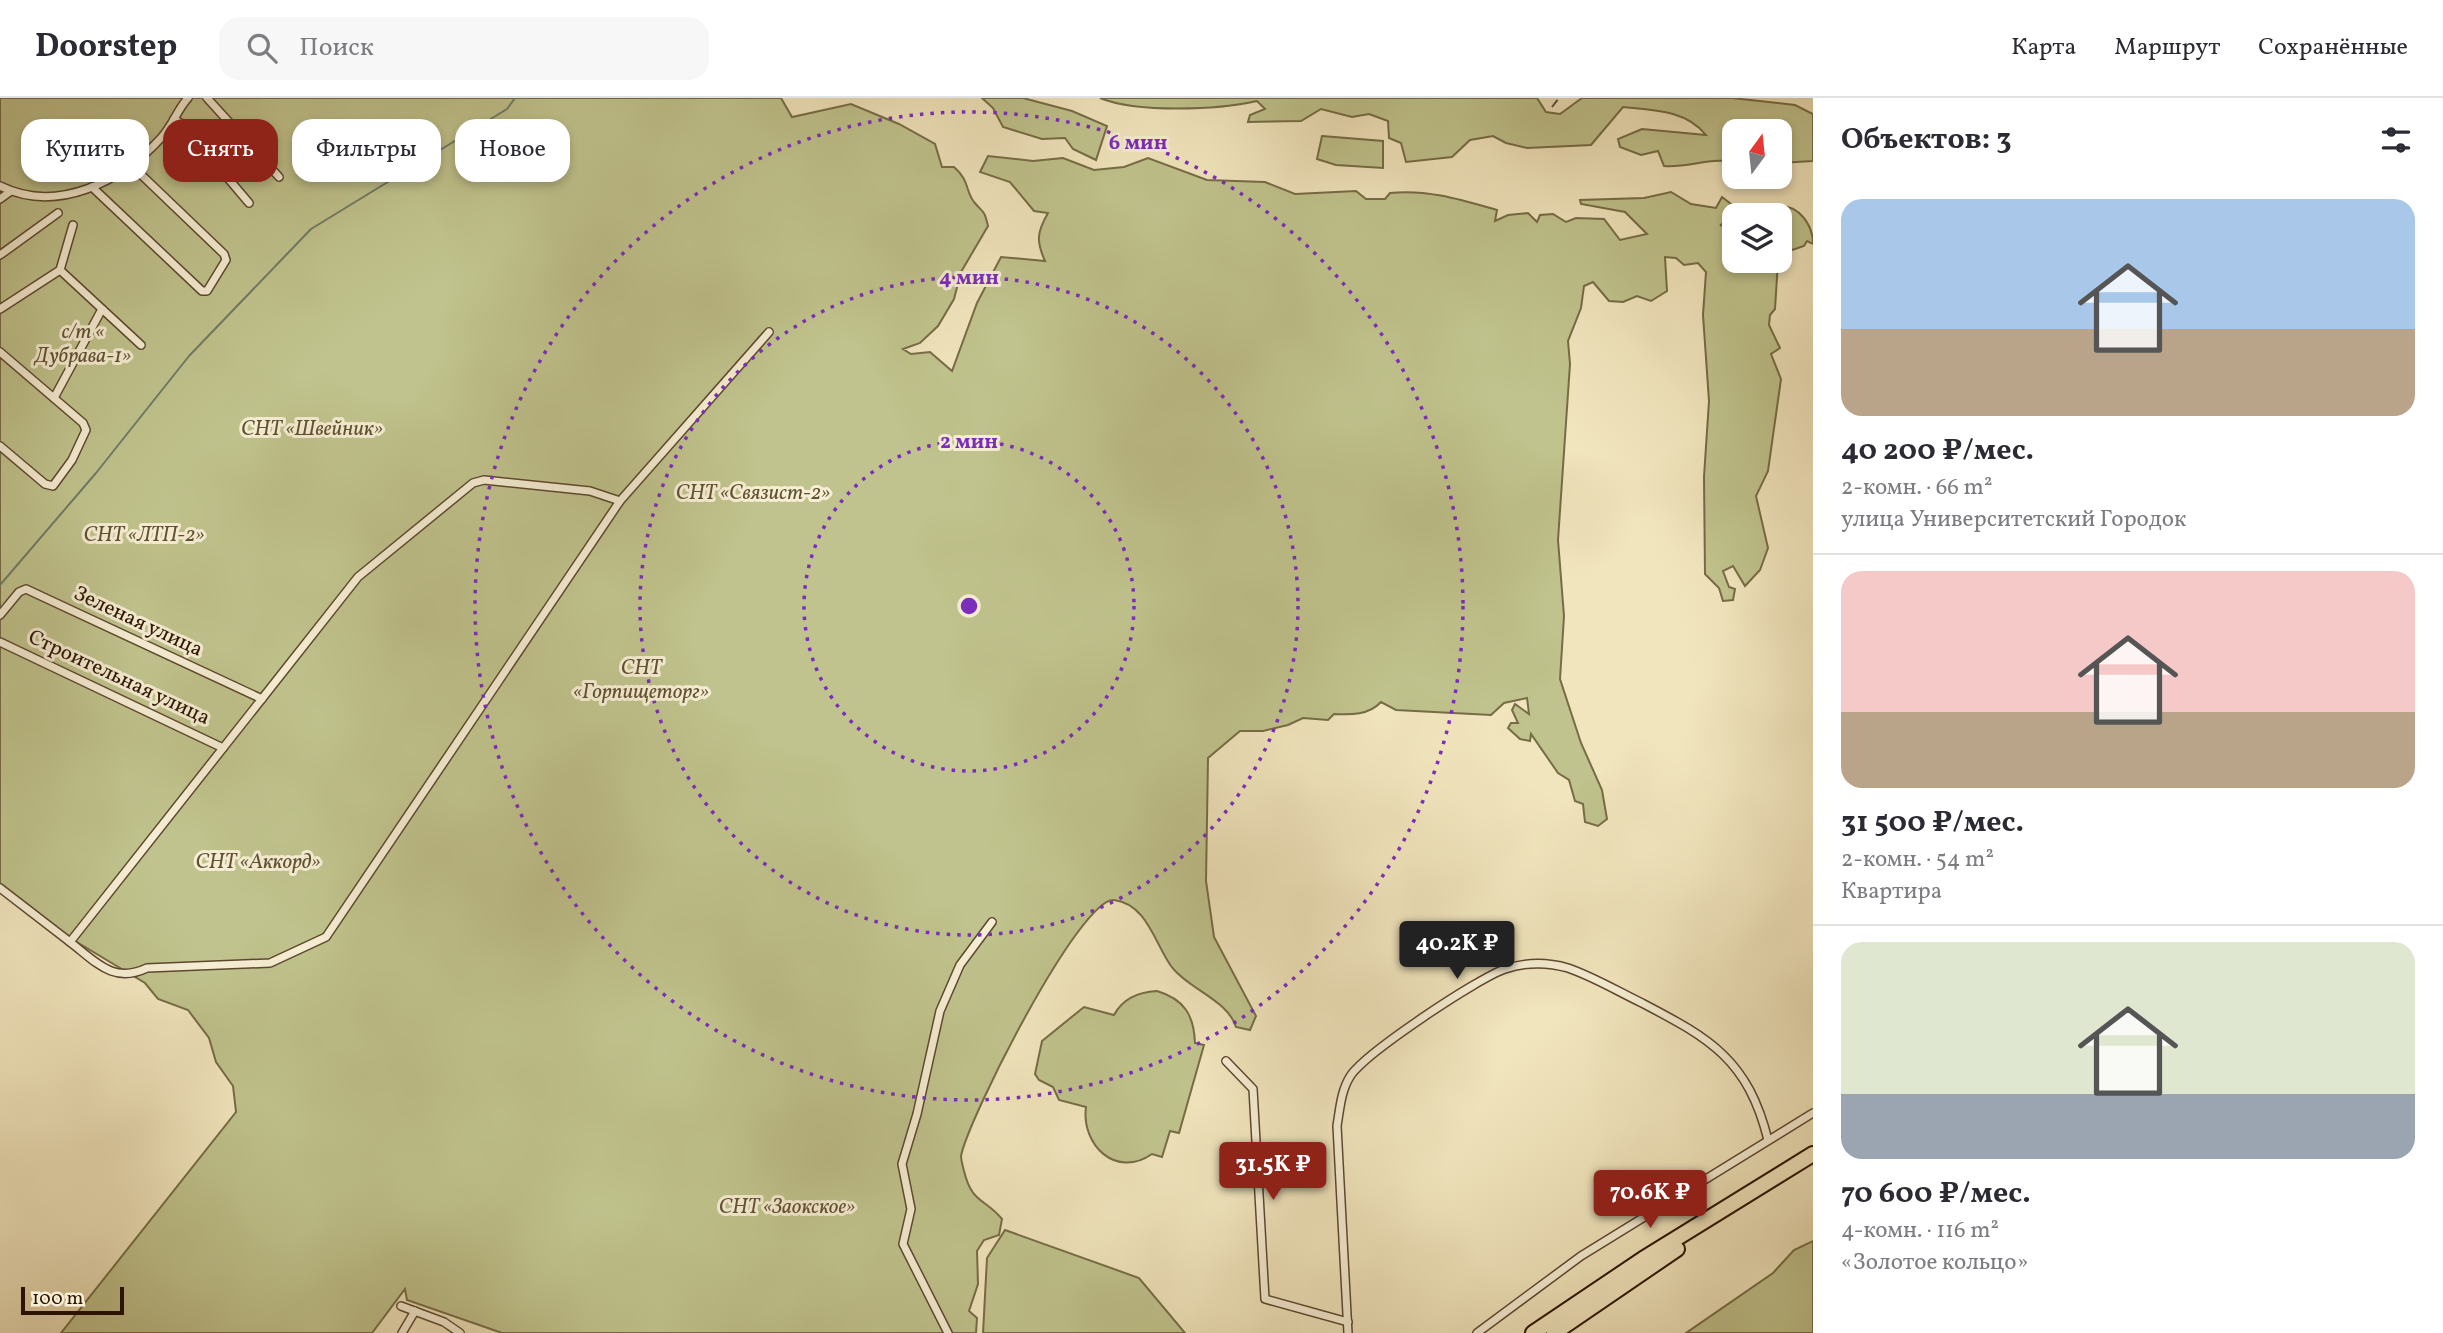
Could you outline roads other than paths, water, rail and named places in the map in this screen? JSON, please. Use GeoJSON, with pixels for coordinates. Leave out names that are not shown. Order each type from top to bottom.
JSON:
{"type":"FeatureCollection","features":[{"type":"Feature","properties":{"kind":"highway"},"geometry":{"type":"LineString","coordinates":[[1533,1333],[1643,1259],[1810,1159]]}},
{"type":"Feature","properties":{"kind":"highway"},"geometry":{"type":"LineString","coordinates":[[1553,1333],[1810,1159]]}},
{"type":"Feature","properties":{"kind":"street"},"geometry":{"type":"LineString","coordinates":[[174,119],[176,111],[188,98]]}},
{"type":"Feature","properties":{"kind":"street"},"geometry":{"type":"LineString","coordinates":[[207,98],[279,177]]}},
{"type":"Feature","properties":{"kind":"street"},"geometry":{"type":"LineString","coordinates":[[149,148],[163,135]]}},
{"type":"Feature","properties":{"kind":"street"},"geometry":{"type":"LineString","coordinates":[[0,186],[31,197],[76,194],[104,182]]}},
{"type":"Feature","properties":{"kind":"street"},"geometry":{"type":"LineString","coordinates":[[92,187],[202,291],[207,291],[226,260],[224,254],[149,182]]}},
{"type":"Feature","properties":{"kind":"street"},"geometry":{"type":"LineString","coordinates":[[232,182],[250,203]]}},
{"type":"Feature","properties":{"kind":"street"},"geometry":{"type":"LineString","coordinates":[[0,199],[10,191]]}},
{"type":"Feature","properties":{"kind":"street"},"geometry":{"type":"LineString","coordinates":[[0,255],[58,213]]}},
{"type":"Feature","properties":{"kind":"street"},"geometry":{"type":"LineString","coordinates":[[0,309],[60,270],[73,225]]}},
{"type":"Feature","properties":{"kind":"street"},"geometry":{"type":"LineString","coordinates":[[60,270],[141,345]]}},
{"type":"Feature","properties":{"kind":"street"},"geometry":{"type":"LineString","coordinates":[[54,398],[102,309]]}},
{"type":"Feature","properties":{"kind":"street"},"geometry":{"type":"LineString","coordinates":[[0,888],[111,972],[130,976],[147,968],[270,963],[326,937],[620,501],[769,332]]}},
{"type":"Feature","properties":{"kind":"street"},"geometry":{"type":"LineString","coordinates":[[0,352],[86,427],[72,460],[56,483],[49,486],[0,446]]}},
{"type":"Feature","properties":{"kind":"street"},"geometry":{"type":"LineString","coordinates":[[69,942],[358,577],[460,492],[484,480],[590,491],[620,501]]}},
{"type":"Feature","properties":{"kind":"street","name":"Зеленая улица"},"geometry":{"type":"LineString","coordinates":[[0,615],[19,592],[31,590],[261,699]]}},
{"type":"Feature","properties":{"kind":"street","name":"Строительная улица"},"geometry":{"type":"LineString","coordinates":[[0,642],[223,748]]}},
{"type":"Feature","properties":{"kind":"street"},"geometry":{"type":"LineString","coordinates":[[948,1333],[903,1244],[911,1209],[902,1164],[917,1114],[940,1011],[960,965],[992,922]]}},
{"type":"Feature","properties":{"kind":"street"},"geometry":{"type":"LineString","coordinates":[[1348,1333],[1338,1126],[1342,1097],[1351,1075],[1370,1054],[1504,969],[1549,963],[1568,968],[1697,1031],[1723,1051],[1746,1082],[1759,1107],[1768,1140]]}},
{"type":"Feature","properties":{"kind":"street"},"geometry":{"type":"LineString","coordinates":[[1226,1061],[1253,1089],[1265,1299],[1348,1322]]}},
{"type":"Feature","properties":{"kind":"street"},"geometry":{"type":"LineString","coordinates":[[1476,1333],[1581,1256],[1813,1113]]}},
{"type":"Feature","properties":{"kind":"street"},"geometry":{"type":"LineString","coordinates":[[401,1306],[444,1322],[460,1333]]}},
{"type":"Feature","properties":{"kind":"street"},"geometry":{"type":"LineString","coordinates":[[402,1333],[415,1311]]}},
{"type":"Feature","properties":{"kind":"waterway"},"geometry":{"type":"LineString","coordinates":[[0,585],[96,473],[189,356],[311,229],[507,109],[515,98]]}},
{"type":"Feature","properties":{"kind":"park label","name":"с/т « Дубрава-1»"},"geometry":{"type":"Point","coordinates":[83,344]}},
{"type":"Feature","properties":{"kind":"park label","name":"СНТ «Швейник»"},"geometry":{"type":"Point","coordinates":[312,429]}},
{"type":"Feature","properties":{"kind":"park label","name":"СНТ «Связист-2»"},"geometry":{"type":"Point","coordinates":[753,493]}},
{"type":"Feature","properties":{"kind":"park label","name":"СНТ «ЛТП-2»"},"geometry":{"type":"Point","coordinates":[144,535]}},
{"type":"Feature","properties":{"kind":"park label","name":"СНТ «Горпищеторг»"},"geometry":{"type":"Point","coordinates":[641,680]}},
{"type":"Feature","properties":{"kind":"park label","name":"СНТ «Аккорд»"},"geometry":{"type":"Point","coordinates":[258,862]}},
{"type":"Feature","properties":{"kind":"park label","name":"СНТ «Заокское»"},"geometry":{"type":"Point","coordinates":[787,1207]}}]}
